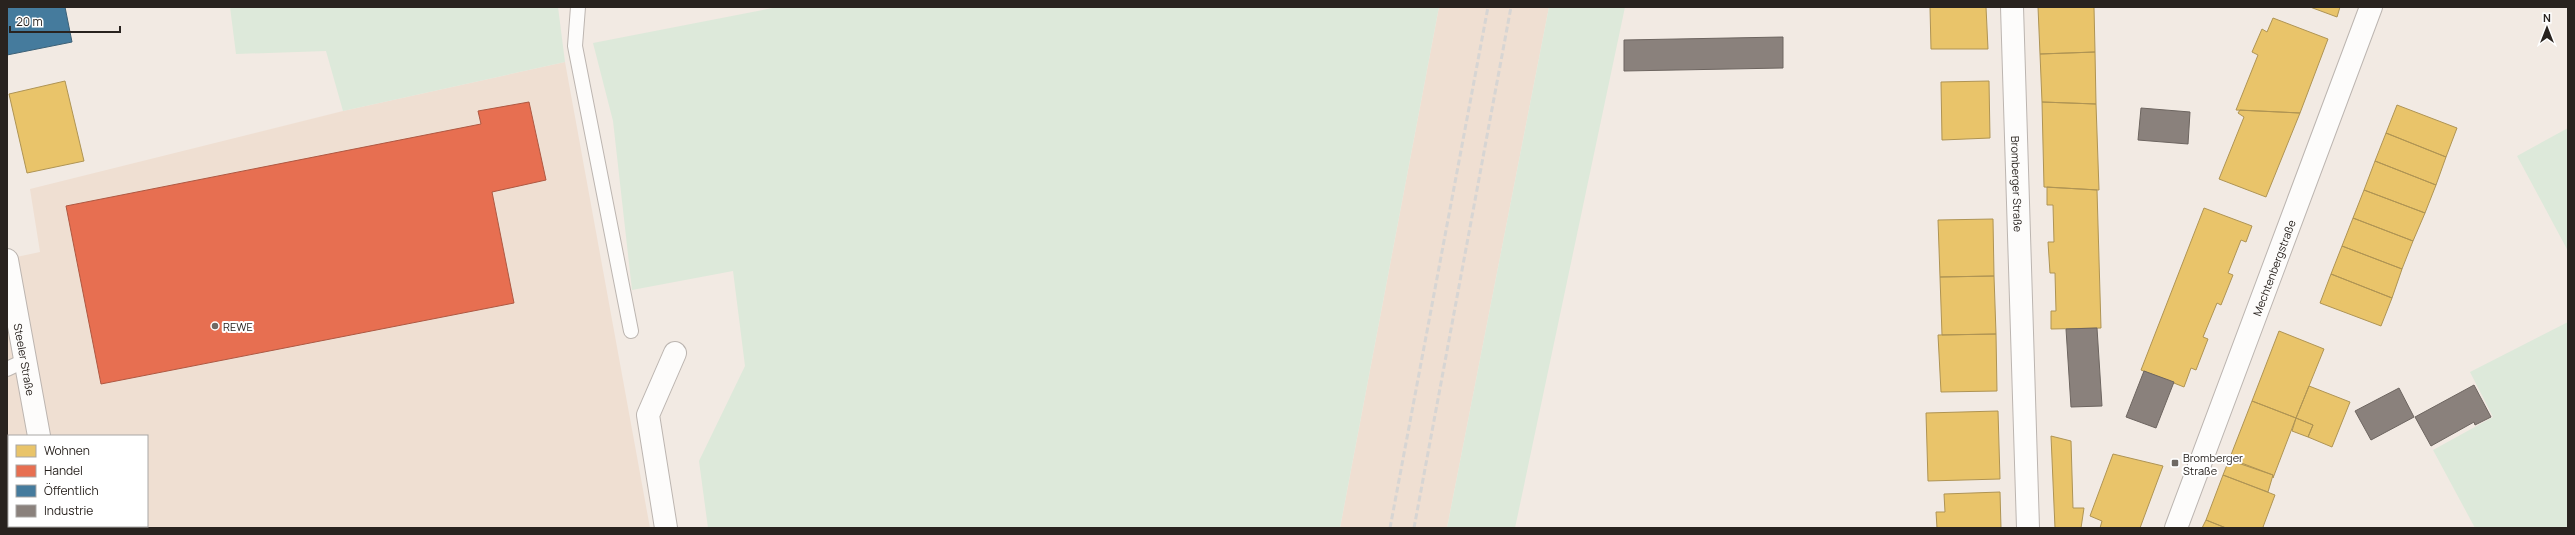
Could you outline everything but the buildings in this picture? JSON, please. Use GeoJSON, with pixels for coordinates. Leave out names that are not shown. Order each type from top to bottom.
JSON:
{"type":"FeatureCollection","features":[{"type":"Feature","properties":{"kind":"street","name":"Bromberger Straße"},"geometry":{"type":"LineString","coordinates":[[2012,7],[2028,528]]}},
{"type":"Feature","properties":{"kind":"street","name":"Mechtenbergstraße"},"geometry":{"type":"LineString","coordinates":[[2176,528],[2371,7]]}},
{"type":"Feature","properties":{"kind":"street","name":"Steeler Straße"},"geometry":{"type":"LineString","coordinates":[[7,260],[16,365],[39,435]]}},
{"type":"Feature","properties":{"kind":"street"},"geometry":{"type":"LineString","coordinates":[[666,528],[648,415],[675,353]]}},
{"type":"Feature","properties":{"kind":"lane"},"geometry":{"type":"LineString","coordinates":[[578,7],[575,46],[631,331]]}},
{"type":"Feature","properties":{"kind":"shaded area"},"geometry":{"type":"Polygon","coordinates":[[[1439,7],[1549,7],[1447,528],[1340,528],[1439,7]]]}},
{"type":"Feature","properties":{"kind":"shaded area"},"geometry":{"type":"Polygon","coordinates":[[[565,62],[650,528],[7,528],[7,259],[40,252],[30,189],[343,111],[565,62]]]}},
{"type":"Feature","properties":{"kind":"green space"},"geometry":{"type":"Polygon","coordinates":[[[230,7],[558,7],[565,62],[343,111],[326,51],[236,54],[230,7]]]}},
{"type":"Feature","properties":{"kind":"green space"},"geometry":{"type":"Polygon","coordinates":[[[778,7],[1439,7],[1340,528],[708,528],[699,461],[745,366],[733,271],[632,290],[613,121],[593,43],[778,7]]]}},
{"type":"Feature","properties":{"kind":"green space"},"geometry":{"type":"Polygon","coordinates":[[[1549,7],[1625,7],[1515,528],[1447,528],[1549,7]]]}},
{"type":"Feature","properties":{"kind":"green space"},"geometry":{"type":"Polygon","coordinates":[[[2568,128],[2568,251],[2517,156],[2568,128]]]}},
{"type":"Feature","properties":{"kind":"green space"},"geometry":{"type":"Polygon","coordinates":[[[2568,322],[2568,528],[2475,528],[2433,450],[2493,417],[2470,372],[2568,322]]]}},
{"type":"Feature","properties":{"kind":"railway"},"geometry":{"type":"LineString","coordinates":[[1390,528],[1488,7]]}},
{"type":"Feature","properties":{"kind":"railway"},"geometry":{"type":"LineString","coordinates":[[1414,528],[1511,7]]}},
{"type":"Feature","properties":{"kind":"place","name":"REWE"},"geometry":{"type":"Point","coordinates":[215,326]}},
{"type":"Feature","properties":{"kind":"place","name":"Bromberger Straße"},"geometry":{"type":"Point","coordinates":[2175,463]}}]}
